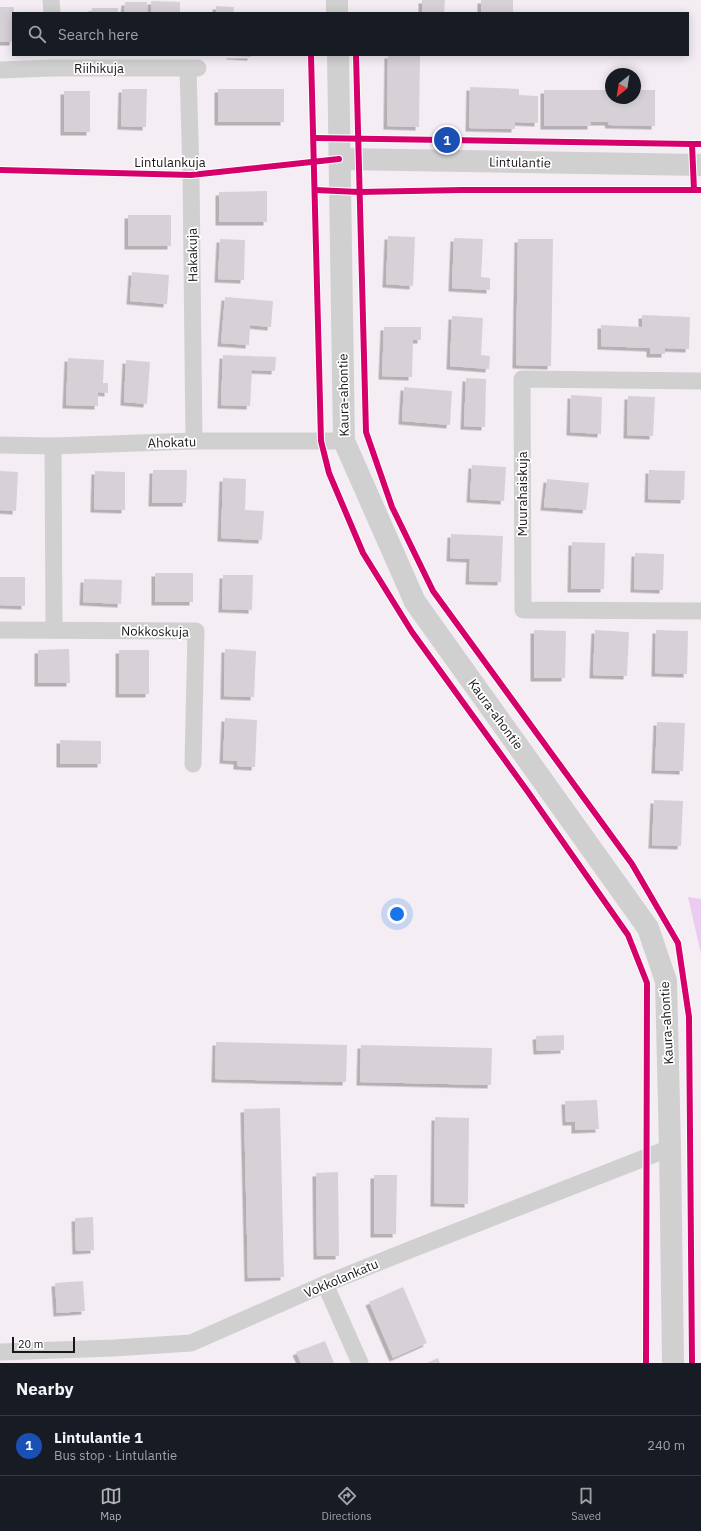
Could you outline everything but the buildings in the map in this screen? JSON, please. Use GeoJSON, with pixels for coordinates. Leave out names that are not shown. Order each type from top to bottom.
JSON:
{"type":"FeatureCollection","features":[{"type":"Feature","properties":{"kind":"street"},"geometry":{"type":"LineString","coordinates":[[51,0],[52,12]]}},
{"type":"Feature","properties":{"kind":"street"},"geometry":{"type":"LineString","coordinates":[[337,0],[337,12]]}},
{"type":"Feature","properties":{"kind":"street","name":"Kaura-ahontie"},"geometry":{"type":"LineString","coordinates":[[338,56],[344,441],[415,602],[648,928],[666,981],[674,1363]]}},
{"type":"Feature","properties":{"kind":"street","name":"Riihikuja"},"geometry":{"type":"LineString","coordinates":[[0,70],[52,62],[193,68]]}},
{"type":"Feature","properties":{"kind":"street","name":"Hakakuja"},"geometry":{"type":"LineString","coordinates":[[193,68],[191,175],[194,441]]}},
{"type":"Feature","properties":{"kind":"street","name":"Lintulantie"},"geometry":{"type":"LineString","coordinates":[[339,159],[701,165]]}},
{"type":"Feature","properties":{"kind":"street","name":"Muurahaiskuja"},"geometry":{"type":"LineString","coordinates":[[701,381],[522,379],[523,610],[701,611]]}},
{"type":"Feature","properties":{"kind":"street","name":"Ahokatu"},"geometry":{"type":"LineString","coordinates":[[0,445],[53,446],[194,441],[344,441]]}},
{"type":"Feature","properties":{"kind":"street"},"geometry":{"type":"LineString","coordinates":[[53,446],[54,630]]}},
{"type":"Feature","properties":{"kind":"street","name":"Nokkoskuja"},"geometry":{"type":"LineString","coordinates":[[0,630],[196,631],[193,764]]}},
{"type":"Feature","properties":{"kind":"street","name":"Vokkolankatu"},"geometry":{"type":"LineString","coordinates":[[0,1352],[116,1356],[191,1343],[324,1284],[412,1248],[670,1148]]}},
{"type":"Feature","properties":{"kind":"street"},"geometry":{"type":"LineString","coordinates":[[324,1284],[360,1363]]}},
{"type":"Feature","properties":{"kind":"shaded area"},"geometry":{"type":"Polygon","coordinates":[[[688,897],[701,899],[701,954],[688,897]]]}},
{"type":"Feature","properties":{"kind":"cycle path"},"geometry":{"type":"LineString","coordinates":[[311,56],[321,441],[329,473],[363,553],[412,632],[528,792],[628,935],[647,983],[646,1363]]}},
{"type":"Feature","properties":{"kind":"cycle path"},"geometry":{"type":"LineString","coordinates":[[356,56],[366,432],[392,507],[433,591],[632,864],[678,943],[689,1017],[692,1363]]}},
{"type":"Feature","properties":{"kind":"cycle path"},"geometry":{"type":"LineString","coordinates":[[314,138],[692,144]]}},
{"type":"Feature","properties":{"kind":"cycle path"},"geometry":{"type":"LineString","coordinates":[[694,190],[692,144],[701,144]]}},
{"type":"Feature","properties":{"kind":"cycle path","name":"Lintulankuja"},"geometry":{"type":"LineString","coordinates":[[0,170],[191,175],[339,159]]}},
{"type":"Feature","properties":{"kind":"cycle path"},"geometry":{"type":"LineString","coordinates":[[315,190],[359,192],[462,190],[701,190]]}},
{"type":"Feature","properties":{"kind":"place","name":"Lintulantie 1"},"geometry":{"type":"Point","coordinates":[447,140]}}]}
